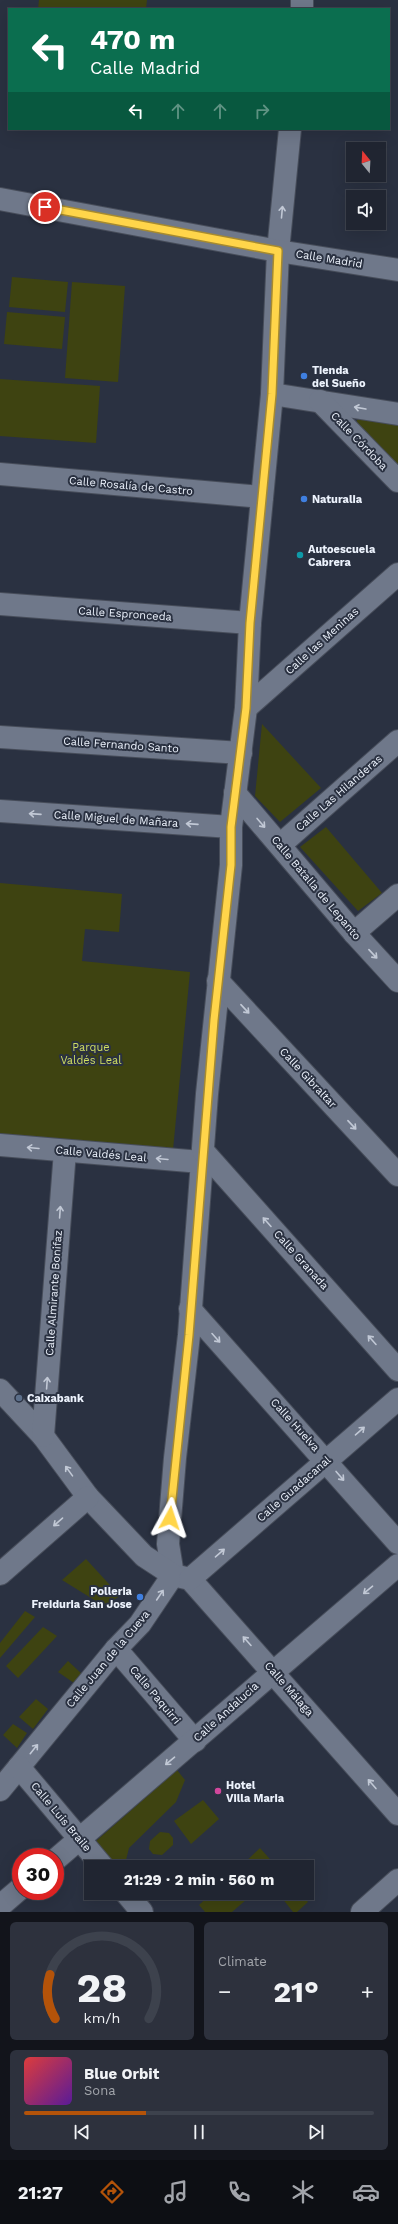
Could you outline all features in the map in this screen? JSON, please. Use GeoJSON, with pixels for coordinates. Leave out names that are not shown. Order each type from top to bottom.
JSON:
{"type":"FeatureCollection","features":[{"type":"Feature","properties":{"kind":"street"},"geometry":{"type":"LineString","coordinates":[[182,1577],[168,1544],[218,981],[231,865],[231,827],[246,708],[250,623],[272,394],[278,251],[290,130]]}},
{"type":"Feature","properties":{"kind":"street","name":"Calle Madrid"},"geometry":{"type":"LineString","coordinates":[[0,199],[278,251],[398,270]]}},
{"type":"Feature","properties":{"kind":"street"},"geometry":{"type":"LineString","coordinates":[[272,394],[398,414]]}},
{"type":"Feature","properties":{"kind":"street","name":"Calle Córdoba"},"geometry":{"type":"LineString","coordinates":[[320,401],[398,481]]}},
{"type":"Feature","properties":{"kind":"street","name":"Calle Rosalía de Castro"},"geometry":{"type":"LineString","coordinates":[[0,474],[262,497]]}},
{"type":"Feature","properties":{"kind":"street","name":"Calle las Meninas"},"geometry":{"type":"LineString","coordinates":[[246,708],[398,574]]}},
{"type":"Feature","properties":{"kind":"street","name":"Calle Espronceda"},"geometry":{"type":"LineString","coordinates":[[0,604],[250,623]]}},
{"type":"Feature","properties":{"kind":"street","name":"Calle Fernando Santo"},"geometry":{"type":"LineString","coordinates":[[0,736],[241,753]]}},
{"type":"Feature","properties":{"kind":"street","name":"Calle Las Hilanderas"},"geometry":{"type":"LineString","coordinates":[[280,845],[398,741]]}},
{"type":"Feature","properties":{"kind":"street","name":"Calle Batalla de Lepanto"},"geometry":{"type":"LineString","coordinates":[[235,793],[354,933],[398,981]]}},
{"type":"Feature","properties":{"kind":"street","name":"Calle Miguel de Mañara"},"geometry":{"type":"LineString","coordinates":[[0,811],[231,827]]}},
{"type":"Feature","properties":{"kind":"street"},"geometry":{"type":"LineString","coordinates":[[354,933],[398,895]]}},
{"type":"Feature","properties":{"kind":"street","name":"Calle Gibraltar"},"geometry":{"type":"LineString","coordinates":[[218,981],[398,1175]]}},
{"type":"Feature","properties":{"kind":"street","name":"Calle Valdés Leal"},"geometry":{"type":"LineString","coordinates":[[0,1145],[65,1151],[202,1156]]}},
{"type":"Feature","properties":{"kind":"street","name":"Calle Almirante Bonifaz"},"geometry":{"type":"LineString","coordinates":[[43,1436],[65,1151]]}},
{"type":"Feature","properties":{"kind":"street","name":"Calle Granada"},"geometry":{"type":"LineString","coordinates":[[202,1156],[398,1370]]}},
{"type":"Feature","properties":{"kind":"street","name":"Calle Huelva"},"geometry":{"type":"LineString","coordinates":[[190,1309],[398,1542]]}},
{"type":"Feature","properties":{"kind":"street"},"geometry":{"type":"LineString","coordinates":[[0,1390],[43,1436],[88,1497],[144,1556],[182,1577]]}},
{"type":"Feature","properties":{"kind":"street","name":"Calle Guadacanal"},"geometry":{"type":"LineString","coordinates":[[182,1577],[326,1460],[398,1399]]}},
{"type":"Feature","properties":{"kind":"street"},"geometry":{"type":"LineString","coordinates":[[0,1574],[88,1497]]}},
{"type":"Feature","properties":{"kind":"street","name":"Calle Andalucía"},"geometry":{"type":"LineString","coordinates":[[64,1852],[195,1741],[273,1670],[398,1565]]}},
{"type":"Feature","properties":{"kind":"street","name":"Calle Juan de la Cueva"},"geometry":{"type":"LineString","coordinates":[[0,1790],[116,1649],[182,1577]]}},
{"type":"Feature","properties":{"kind":"street","name":"Calle Málaga"},"geometry":{"type":"LineString","coordinates":[[182,1577],[273,1670],[398,1814]]}},
{"type":"Feature","properties":{"kind":"street","name":"Calle Paquirri"},"geometry":{"type":"LineString","coordinates":[[116,1649],[195,1741]]}},
{"type":"Feature","properties":{"kind":"street","name":"Calle Luis Braile"},"geometry":{"type":"LineString","coordinates":[[19,1767],[97,1860]]}},
{"type":"Feature","properties":{"kind":"street"},"geometry":{"type":"LineString","coordinates":[[362,1912],[398,1880]]}},
{"type":"Feature","properties":{"kind":"street"},"geometry":{"type":"LineString","coordinates":[[132,1900],[142,1912]]}},
{"type":"Feature","properties":{"kind":"green space"},"geometry":{"type":"Polygon","coordinates":[[[39,0],[147,0],[146,8],[38,8],[39,0]]]}},
{"type":"Feature","properties":{"kind":"green space"},"geometry":{"type":"Polygon","coordinates":[[[12,277],[68,282],[65,312],[9,307],[12,277]]]}},
{"type":"Feature","properties":{"kind":"green space"},"geometry":{"type":"Polygon","coordinates":[[[72,282],[125,286],[118,382],[65,378],[72,282]]]}},
{"type":"Feature","properties":{"kind":"green space"},"geometry":{"type":"Polygon","coordinates":[[[7,312],[65,317],[62,349],[4,344],[7,312]]]}},
{"type":"Feature","properties":{"kind":"green space"},"geometry":{"type":"Polygon","coordinates":[[[0,379],[100,386],[96,443],[0,436],[0,379]]]}},
{"type":"Feature","properties":{"kind":"green space"},"geometry":{"type":"Polygon","coordinates":[[[364,417],[398,423],[398,472],[356,426],[357,420],[364,417]]]}},
{"type":"Feature","properties":{"kind":"green space"},"geometry":{"type":"Polygon","coordinates":[[[262,724],[321,788],[280,822],[255,796],[262,724]]]}},
{"type":"Feature","properties":{"kind":"green space"},"geometry":{"type":"Polygon","coordinates":[[[326,827],[382,893],[358,911],[300,847],[326,827]]]}},
{"type":"Feature","properties":{"kind":"green space","name":"Parque Valdés Leal"},"geometry":{"type":"Polygon","coordinates":[[[0,883],[122,894],[119,932],[85,929],[82,961],[190,972],[173,1150],[0,1136],[0,883]]]}},
{"type":"Feature","properties":{"kind":"green space"},"geometry":{"type":"Polygon","coordinates":[[[86,1559],[120,1596],[104,1606],[62,1580],[86,1559]]]}},
{"type":"Feature","properties":{"kind":"green space"},"geometry":{"type":"Polygon","coordinates":[[[25,1611],[35,1617],[0,1658],[0,1643],[25,1611]]]}},
{"type":"Feature","properties":{"kind":"green space"},"geometry":{"type":"Polygon","coordinates":[[[43,1627],[57,1636],[18,1678],[6,1666],[43,1627]]]}},
{"type":"Feature","properties":{"kind":"green space"},"geometry":{"type":"Polygon","coordinates":[[[68,1661],[83,1675],[74,1683],[58,1672],[68,1661]]]}},
{"type":"Feature","properties":{"kind":"green space"},"geometry":{"type":"Polygon","coordinates":[[[36,1699],[48,1709],[33,1729],[19,1717],[36,1699]]]}},
{"type":"Feature","properties":{"kind":"green space"},"geometry":{"type":"Polygon","coordinates":[[[13,1724],[27,1733],[17,1748],[3,1735],[13,1724]]]}},
{"type":"Feature","properties":{"kind":"green space"},"geometry":{"type":"Polygon","coordinates":[[[177,1770],[185,1780],[176,1802],[129,1848],[126,1860],[111,1860],[95,1842],[177,1770]]]}},
{"type":"Feature","properties":{"kind":"green space"},"geometry":{"type":"Polygon","coordinates":[[[203,1800],[219,1819],[191,1844],[174,1821],[203,1800]]]}},
{"type":"Feature","properties":{"kind":"green space"},"geometry":{"type":"Polygon","coordinates":[[[160,1832],[169,1833],[173,1838],[173,1845],[162,1855],[153,1854],[149,1849],[150,1841],[160,1832]]]}},
{"type":"Feature","properties":{"kind":"green space"},"geometry":{"type":"Polygon","coordinates":[[[260,1848],[271,1860],[247,1860],[260,1848]]]}},
{"type":"Feature","properties":{"kind":"green space"},"geometry":{"type":"Polygon","coordinates":[[[204,1900],[246,1900],[232,1912],[205,1912],[199,1905],[204,1900]]]}},
{"type":"Feature","properties":{"kind":"green space"},"geometry":{"type":"Polygon","coordinates":[[[284,1900],[306,1900],[308,1902],[297,1912],[293,1912],[284,1900]]]}},
{"type":"Feature","properties":{"kind":"place","name":"Tienda del Sueño"},"geometry":{"type":"Point","coordinates":[304,376]}},
{"type":"Feature","properties":{"kind":"place","name":"Naturalia"},"geometry":{"type":"Point","coordinates":[304,499]}},
{"type":"Feature","properties":{"kind":"place","name":"Autoescuela Cabrera"},"geometry":{"type":"Point","coordinates":[300,555]}},
{"type":"Feature","properties":{"kind":"place","name":"Caixabank"},"geometry":{"type":"Point","coordinates":[19,1398]}},
{"type":"Feature","properties":{"kind":"place","name":"Polleria Freiduria San Jose"},"geometry":{"type":"Point","coordinates":[140,1597]}},
{"type":"Feature","properties":{"kind":"place","name":"Hotel Villa Maria"},"geometry":{"type":"Point","coordinates":[218,1791]}},
{"type":"Feature","properties":{"kind":"route"},"geometry":{"type":"LineString","coordinates":[[45,207],[278,251],[272,394],[250,623],[246,708],[231,827],[231,865],[216,990],[201,1162],[189,1335],[175,1458],[170,1518]]}}]}
